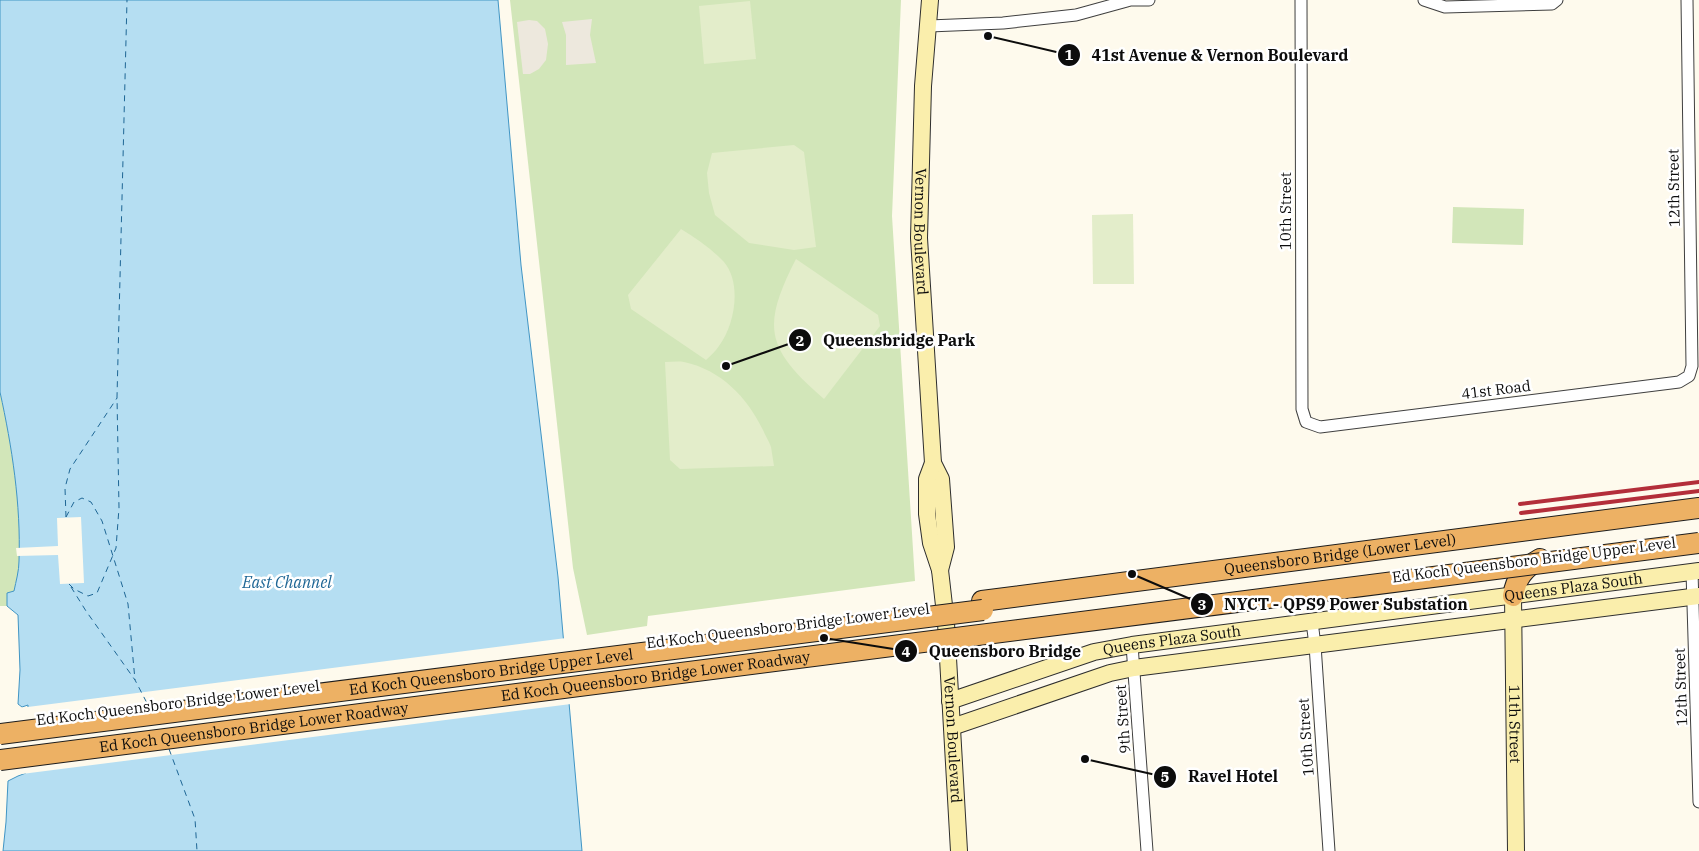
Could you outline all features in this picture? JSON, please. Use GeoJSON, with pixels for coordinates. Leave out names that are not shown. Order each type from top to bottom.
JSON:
{"type":"FeatureCollection","features":[{"type":"Feature","properties":{"kind":"highway","name":"Queensboro Bridge (Lower Level)"},"geometry":{"type":"LineString","coordinates":[[982,605],[1699,508]]}},
{"type":"Feature","properties":{"kind":"highway"},"geometry":{"type":"LineString","coordinates":[[982,605],[1699,518]]}},
{"type":"Feature","properties":{"kind":"highway"},"geometry":{"type":"LineString","coordinates":[[1513,596],[1516,581],[1522,573],[1536,561],[1550,554],[1699,534]]}},
{"type":"Feature","properties":{"kind":"highway","name":"Ed Koch Queensboro Bridge Upper Level"},"geometry":{"type":"LineString","coordinates":[[0,752],[995,625],[1699,541]]}},
{"type":"Feature","properties":{"kind":"highway","name":"Ed Koch Queensboro Bridge Lower Roadway"},"geometry":{"type":"LineString","coordinates":[[0,760],[1699,541]]}},
{"type":"Feature","properties":{"kind":"highway","name":"Ed Koch Queensboro Bridge Lower Level"},"geometry":{"type":"LineString","coordinates":[[0,726],[982,605]]}},
{"type":"Feature","properties":{"kind":"highway","name":"Ed Koch Queensboro Bridge Upper Level"},"geometry":{"type":"LineString","coordinates":[[0,734],[982,605]]}},
{"type":"Feature","properties":{"kind":"main road","name":"Vernon Boulevard"},"geometry":{"type":"LineString","coordinates":[[930,0],[923,86],[919,238],[933,463],[941,479],[946,547],[940,570],[946,623],[959,851]]}},
{"type":"Feature","properties":{"kind":"main road","name":"Queens Plaza South"},"geometry":{"type":"LineString","coordinates":[[950,700],[1094,652],[1132,645],[1695,572]]}},
{"type":"Feature","properties":{"kind":"main road","name":"11th Street"},"geometry":{"type":"LineString","coordinates":[[1513,596],[1516,851]]}},
{"type":"Feature","properties":{"kind":"main road","name":"Queens Plaza South"},"geometry":{"type":"LineString","coordinates":[[952,727],[1110,673],[1134,668],[1696,596]]}},
{"type":"Feature","properties":{"kind":"street"},"geometry":{"type":"LineString","coordinates":[[929,26],[1003,23],[1076,15],[1121,1],[1150,0]]}},
{"type":"Feature","properties":{"kind":"street","name":"10th Street"},"geometry":{"type":"LineString","coordinates":[[1301,0],[1302,409],[1306,422]]}},
{"type":"Feature","properties":{"kind":"street"},"geometry":{"type":"LineString","coordinates":[[1424,0],[1445,7],[1552,4],[1557,0]]}},
{"type":"Feature","properties":{"kind":"street","name":"12th Street"},"geometry":{"type":"LineString","coordinates":[[1687,0],[1692,366],[1688,376]]}},
{"type":"Feature","properties":{"kind":"street","name":"41st Road"},"geometry":{"type":"LineString","coordinates":[[1306,422],[1320,427],[1679,382],[1688,376]]}},
{"type":"Feature","properties":{"kind":"street","name":"12th Street"},"geometry":{"type":"LineString","coordinates":[[1695,572],[1699,802]]}},
{"type":"Feature","properties":{"kind":"street","name":"10th Street"},"geometry":{"type":"LineString","coordinates":[[1312,622],[1329,851]]}},
{"type":"Feature","properties":{"kind":"street","name":"9th Street"},"geometry":{"type":"LineString","coordinates":[[1132,645],[1147,851]]}},
{"type":"Feature","properties":{"kind":"green space"},"geometry":{"type":"Polygon","coordinates":[[[510,0],[901,0],[892,216],[915,581],[648,616],[647,626],[587,635],[573,568],[510,0]]]}},
{"type":"Feature","properties":{"kind":"green space"},"geometry":{"type":"Polygon","coordinates":[[[750,1],[756,59],[704,64],[699,6],[750,1]]]}},
{"type":"Feature","properties":{"kind":"green space"},"geometry":{"type":"Polygon","coordinates":[[[794,145],[804,152],[816,247],[794,250],[749,243],[715,215],[709,193],[707,173],[712,153],[794,145]]]}},
{"type":"Feature","properties":{"kind":"green space"},"geometry":{"type":"Polygon","coordinates":[[[1453,207],[1524,209],[1523,245],[1452,243],[1453,207]]]}},
{"type":"Feature","properties":{"kind":"green space"},"geometry":{"type":"Polygon","coordinates":[[[1133,214],[1134,284],[1093,284],[1092,215],[1133,214]]]}},
{"type":"Feature","properties":{"kind":"green space"},"geometry":{"type":"Polygon","coordinates":[[[681,229],[704,244],[724,262],[730,271],[733,281],[735,292],[734,304],[729,327],[718,348],[706,360],[631,309],[628,295],[681,229]]]}},
{"type":"Feature","properties":{"kind":"green space"},"geometry":{"type":"Polygon","coordinates":[[[796,259],[878,315],[880,326],[824,399],[790,366],[780,351],[775,336],[774,320],[777,303],[796,259]]]}},
{"type":"Feature","properties":{"kind":"green space"},"geometry":{"type":"Polygon","coordinates":[[[665,362],[682,362],[710,371],[741,396],[763,430],[771,447],[774,466],[680,469],[670,460],[665,362]]]}},
{"type":"Feature","properties":{"kind":"green space"},"geometry":{"type":"Polygon","coordinates":[[[0,392],[12,455],[20,540],[14,591],[7,593],[7,606],[0,606],[0,392]]]}},
{"type":"Feature","properties":{"kind":"shaded area"},"geometry":{"type":"Polygon","coordinates":[[[592,19],[590,35],[596,63],[566,65],[566,35],[562,22],[592,19]]]}},
{"type":"Feature","properties":{"kind":"shaded area"},"geometry":{"type":"Polygon","coordinates":[[[537,21],[545,29],[548,44],[546,60],[539,69],[530,74],[523,74],[517,22],[537,21]]]}},
{"type":"Feature","properties":{"kind":"water","name":"East Channel"},"geometry":{"type":"Polygon","coordinates":[[[0,0],[498,0],[521,265],[558,577],[582,851],[3,851],[8,781],[26,773],[28,705],[22,707],[18,704],[20,670],[18,615],[7,606],[7,593],[14,591],[19,565],[19,518],[15,476],[0,392],[0,0]]]}},
{"type":"Feature","properties":{"kind":"pier"},"geometry":{"type":"Polygon","coordinates":[[[81,517],[84,583],[60,584],[58,555],[17,556],[16,548],[58,546],[57,518],[81,517]]]}},
{"type":"Feature","properties":{"kind":"pier"},"geometry":{"type":"Polygon","coordinates":[[[566,638],[571,704],[14,775],[23,772],[25,708],[20,708],[566,638]]]}},
{"type":"Feature","properties":{"kind":"ferry route"},"geometry":{"type":"LineString","coordinates":[[69,584],[74,589],[88,596],[97,593],[116,548],[119,508],[117,397],[127,0]]}},
{"type":"Feature","properties":{"kind":"ferry route"},"geometry":{"type":"LineString","coordinates":[[66,517],[65,488],[70,469],[117,398]]}},
{"type":"Feature","properties":{"kind":"ferry route"},"geometry":{"type":"LineString","coordinates":[[66,517],[74,502],[82,498],[91,502],[102,521],[128,604],[135,680]]}},
{"type":"Feature","properties":{"kind":"ferry route"},"geometry":{"type":"LineString","coordinates":[[71,587],[135,680],[148,705]]}},
{"type":"Feature","properties":{"kind":"ferry route"},"geometry":{"type":"LineString","coordinates":[[169,749],[195,819],[197,851]]}},
{"type":"Feature","properties":{"kind":"railway"},"geometry":{"type":"LineString","coordinates":[[1520,504],[1699,482]]}},
{"type":"Feature","properties":{"kind":"railway"},"geometry":{"type":"LineString","coordinates":[[1521,513],[1699,491]]}},
{"type":"Feature","properties":{"kind":"place","name":"41st Avenue & Vernon Boulevard"},"geometry":{"type":"Point","coordinates":[988,36]}},
{"type":"Feature","properties":{"kind":"place","name":"Queensbridge Park"},"geometry":{"type":"Point","coordinates":[726,366]}},
{"type":"Feature","properties":{"kind":"place","name":"NYCT - QPS9 Power Substation"},"geometry":{"type":"Point","coordinates":[1132,574]}},
{"type":"Feature","properties":{"kind":"place","name":"Queensboro Bridge"},"geometry":{"type":"Point","coordinates":[824,638]}},
{"type":"Feature","properties":{"kind":"place","name":"Ravel Hotel"},"geometry":{"type":"Point","coordinates":[1085,759]}}]}
